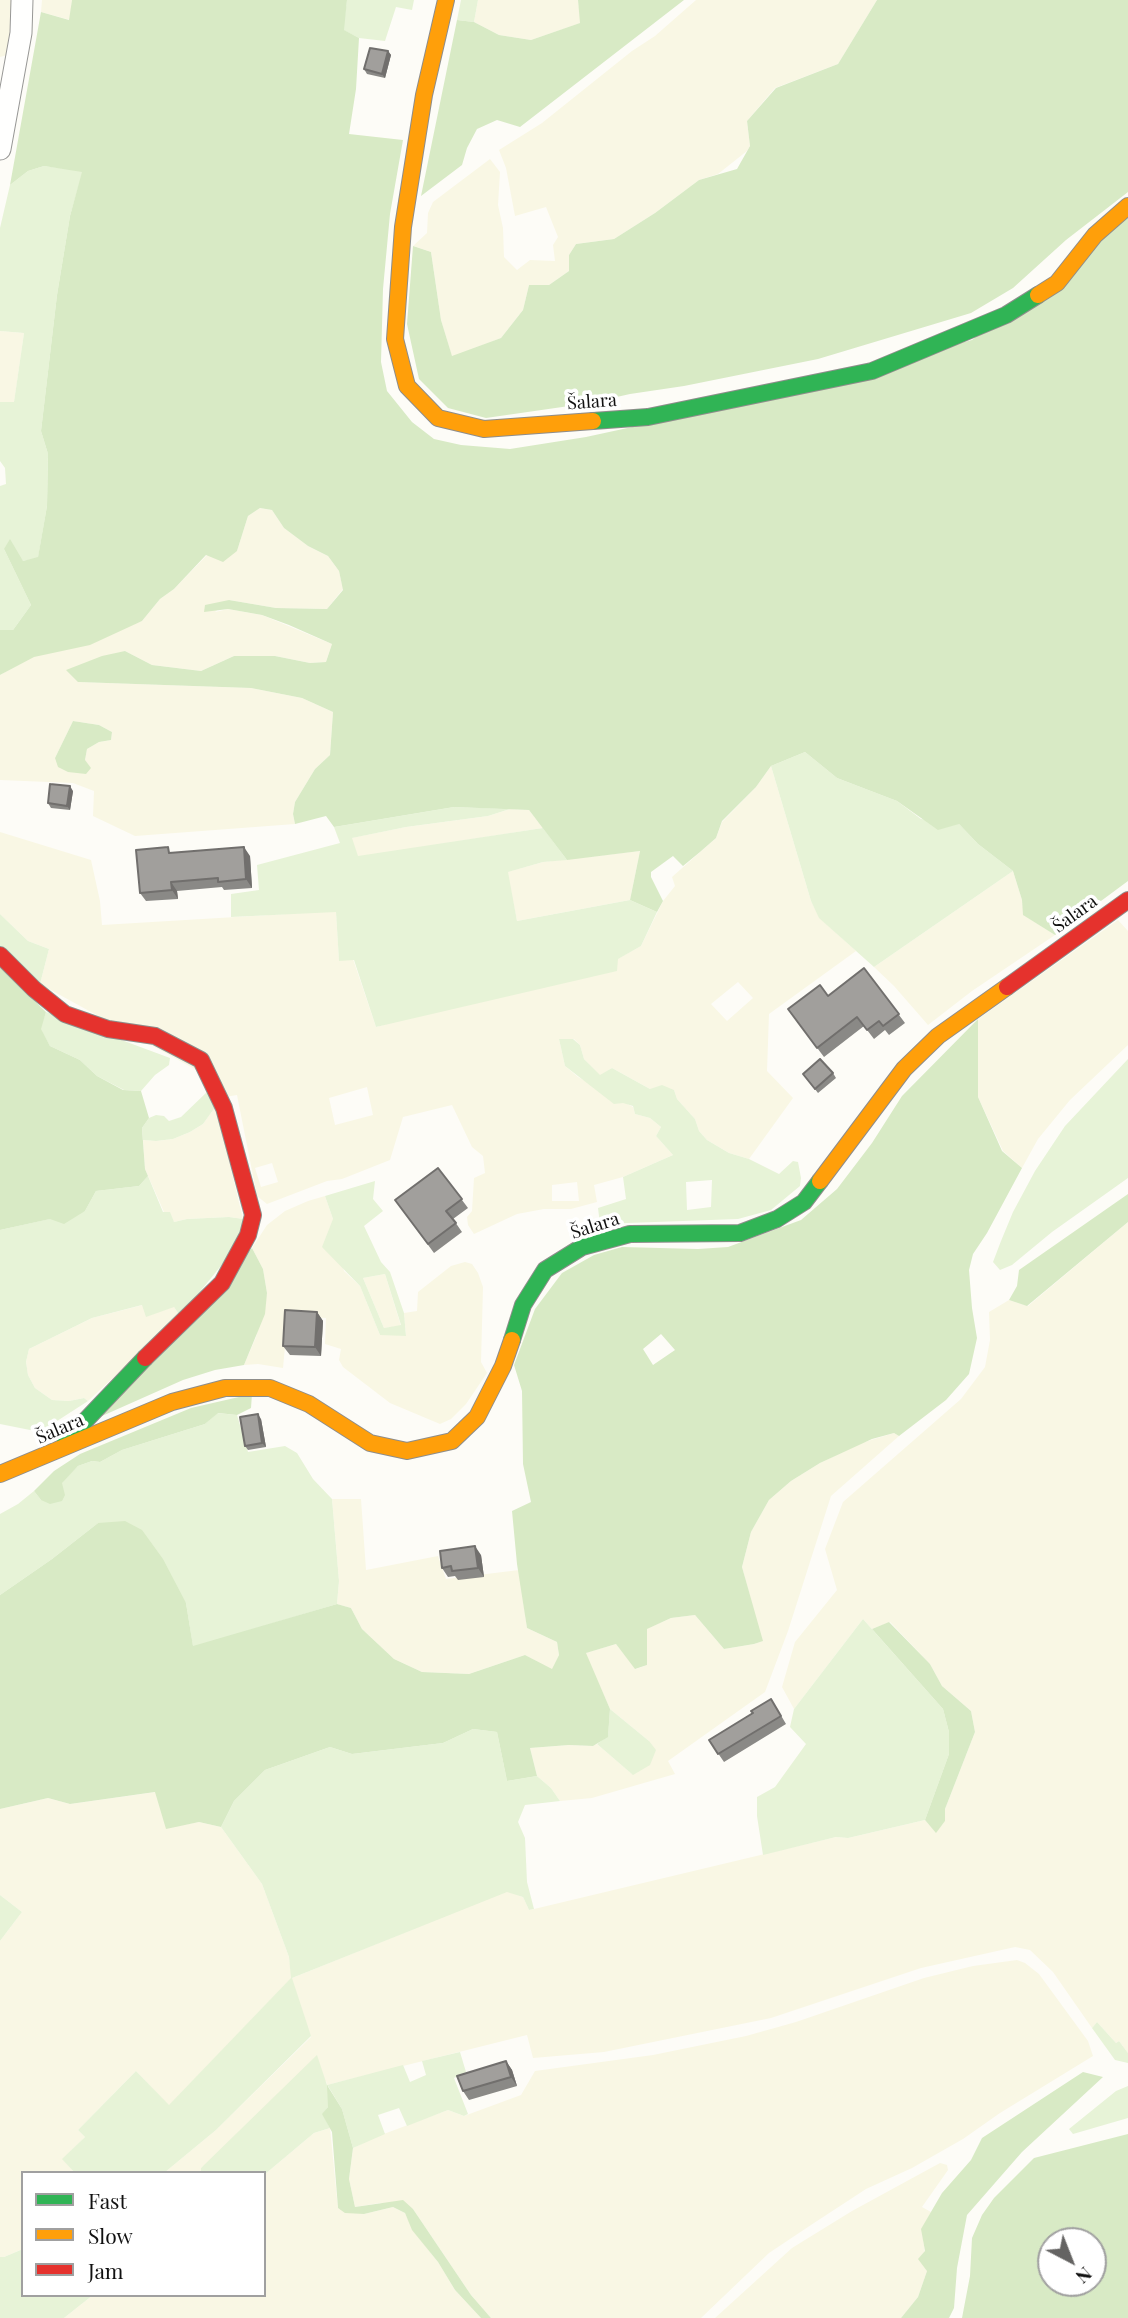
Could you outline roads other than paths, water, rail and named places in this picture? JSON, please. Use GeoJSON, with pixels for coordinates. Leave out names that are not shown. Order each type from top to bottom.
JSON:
{"type":"FeatureCollection","features":[{"type":"Feature","properties":{"kind":"street"},"geometry":{"type":"LineString","coordinates":[[0,149],[20,33],[22,0]]}},
{"type":"Feature","properties":{"kind":"street","name":"Šalara"},"geometry":{"type":"LineString","coordinates":[[446,0],[424,95],[403,227],[395,339],[407,386],[438,418],[485,429],[648,417],[872,371],[1006,315],[1057,283],[1095,235],[1128,206]]}},
{"type":"Feature","properties":{"kind":"street","name":"Šalara"},"geometry":{"type":"LineString","coordinates":[[0,1474],[173,1402],[225,1388],[270,1388],[309,1404],[370,1443],[395,1449],[407,1451],[452,1441],[477,1417],[503,1366],[523,1306],[545,1269],[582,1247],[630,1234],[740,1233],[777,1219],[795,1208],[804,1202],[904,1069],[938,1036],[1128,900]]}},
{"type":"Feature","properties":{"kind":"street"},"geometry":{"type":"LineString","coordinates":[[0,956],[65,1014],[108,1029],[155,1036],[201,1060],[224,1108],[253,1215],[248,1235],[222,1283],[128,1374],[58,1450]]}}]}
